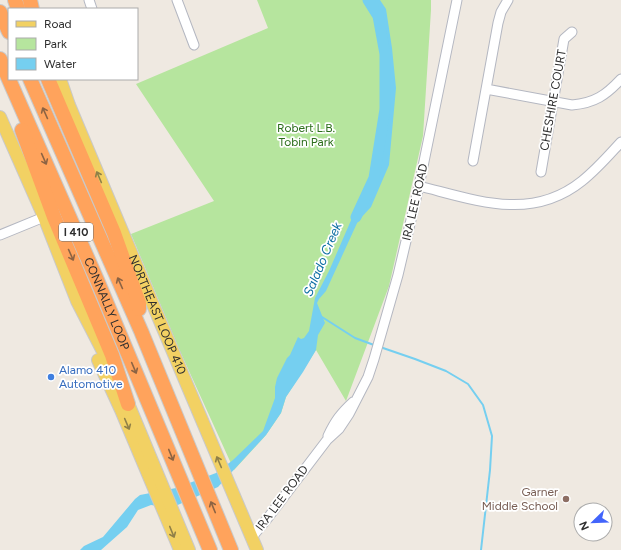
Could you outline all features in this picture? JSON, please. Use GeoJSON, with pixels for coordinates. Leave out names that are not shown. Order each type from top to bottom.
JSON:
{"type":"FeatureCollection","features":[{"type":"Feature","properties":{"kind":"highway"},"geometry":{"type":"LineString","coordinates":[[0,12],[8,30]]}},
{"type":"Feature","properties":{"kind":"highway"},"geometry":{"type":"LineString","coordinates":[[0,60],[8,89],[39,177],[54,217],[112,355],[128,404]]}},
{"type":"Feature","properties":{"kind":"highway","name":"CONNALLY LOOP"},"geometry":{"type":"LineString","coordinates":[[0,60],[8,78]]}},
{"type":"Feature","properties":{"kind":"highway","name":"CONNALLY LOOP"},"geometry":{"type":"LineString","coordinates":[[9,80],[94,273],[210,550]]}},
{"type":"Feature","properties":{"kind":"highway","name":"CONNALLY LOOP"},"geometry":{"type":"LineString","coordinates":[[30,80],[141,332],[229,547]]}},
{"type":"Feature","properties":{"kind":"highway"},"geometry":{"type":"LineString","coordinates":[[48,80],[114,233],[128,271],[139,303],[141,332]]}},
{"type":"Feature","properties":{"kind":"highway"},"geometry":{"type":"LineString","coordinates":[[51,80],[67,123]]}},
{"type":"Feature","properties":{"kind":"main road","name":"NORTHEAST LOOP 410"},"geometry":{"type":"LineString","coordinates":[[60,80],[179,368],[257,550]]}},
{"type":"Feature","properties":{"kind":"main road"},"geometry":{"type":"LineString","coordinates":[[0,117],[44,217],[77,301],[136,421],[189,550]]}},
{"type":"Feature","properties":{"kind":"main road"},"geometry":{"type":"LineString","coordinates":[[71,284],[97,358],[155,488],[180,550]]}},
{"type":"Feature","properties":{"kind":"street"},"geometry":{"type":"LineString","coordinates":[[177,0],[194,45]]}},
{"type":"Feature","properties":{"kind":"street","name":"IRA LEE ROAD"},"geometry":{"type":"LineString","coordinates":[[252,537],[308,463],[327,440],[339,429],[349,414],[368,376],[376,354],[398,275],[419,186],[457,0]]}},
{"type":"Feature","properties":{"kind":"street"},"geometry":{"type":"LineString","coordinates":[[473,161],[498,23],[501,12],[508,0]]}},
{"type":"Feature","properties":{"kind":"street","name":"CHESHIRE COURT"},"geometry":{"type":"LineString","coordinates":[[541,172],[564,39],[572,32]]}},
{"type":"Feature","properties":{"kind":"street"},"geometry":{"type":"LineString","coordinates":[[486,89],[572,105],[589,102],[608,93],[621,79]]}},
{"type":"Feature","properties":{"kind":"street"},"geometry":{"type":"LineString","coordinates":[[419,186],[491,204],[516,206],[534,204],[549,200],[564,193],[581,182],[593,172],[621,142]]}},
{"type":"Feature","properties":{"kind":"street"},"geometry":{"type":"LineString","coordinates":[[0,235],[44,217]]}},
{"type":"Feature","properties":{"kind":"green space","name":"Robert L.B. Tobin Park"},"geometry":{"type":"Polygon","coordinates":[[[257,0],[431,0],[431,10],[423,136],[389,286],[346,401],[316,350],[286,397],[281,413],[266,435],[234,470],[179,349],[131,234],[214,201],[136,84],[268,28],[257,0]]]}},
{"type":"Feature","properties":{"kind":"water"},"geometry":{"type":"Polygon","coordinates":[[[363,0],[380,0],[386,9],[396,88],[389,165],[371,207],[358,221],[326,291],[317,303],[325,323],[318,335],[316,350],[286,397],[281,413],[266,435],[218,487],[171,508],[151,505],[138,510],[127,527],[101,550],[80,550],[84,546],[103,537],[140,495],[176,488],[216,473],[233,460],[263,431],[275,398],[277,378],[298,337],[301,339],[304,338],[309,331],[315,298],[329,271],[352,218],[374,185],[382,155],[384,130],[382,112],[387,74],[386,60],[380,14],[375,5],[363,0]]]}},
{"type":"Feature","properties":{"kind":"waterway","name":"Salado Creek"},"geometry":{"type":"LineString","coordinates":[[356,217],[374,178],[385,109],[385,54],[378,16],[368,0]]}},
{"type":"Feature","properties":{"kind":"waterway"},"geometry":{"type":"LineString","coordinates":[[322,317],[355,338],[374,345]]}},
{"type":"Feature","properties":{"kind":"waterway"},"geometry":{"type":"LineString","coordinates":[[383,348],[446,371],[468,384],[483,405],[492,436],[490,470],[481,550]]}},
{"type":"Feature","properties":{"kind":"place","name":"Alamo 410 Automotive"},"geometry":{"type":"Point","coordinates":[51,377]}},
{"type":"Feature","properties":{"kind":"place","name":"Garner Middle School"},"geometry":{"type":"Point","coordinates":[566,499]}}]}
